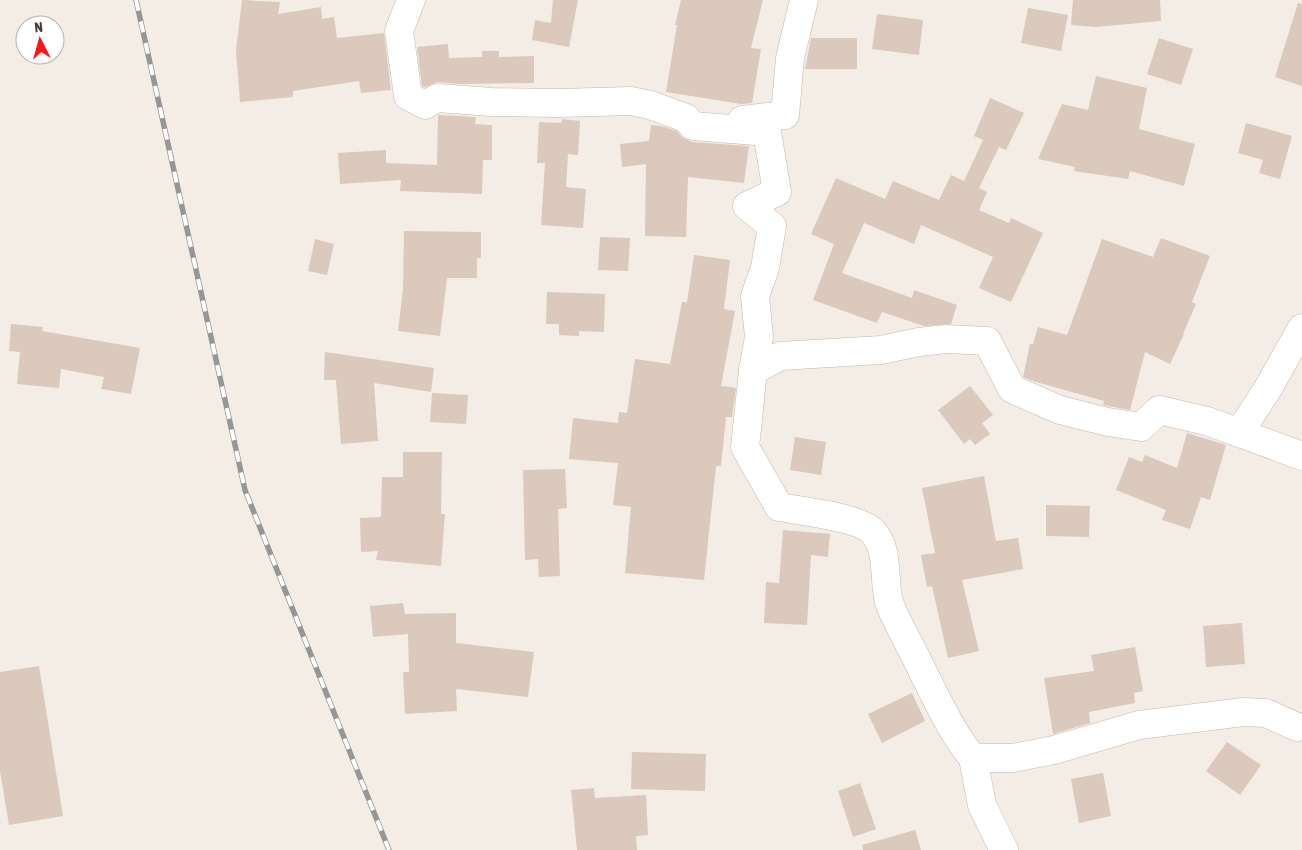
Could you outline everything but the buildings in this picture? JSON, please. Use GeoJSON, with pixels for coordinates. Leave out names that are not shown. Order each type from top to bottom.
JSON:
{"type":"FeatureCollection","features":[{"type":"Feature","properties":{"kind":"street"},"geometry":{"type":"LineString","coordinates":[[412,0],[399,31],[400,40],[408,96],[425,105],[437,98],[492,102],[631,101],[686,118],[693,126],[767,132],[778,192],[747,206],[772,226],[765,268],[755,296],[759,337],[753,371],[745,447],[779,507],[855,521],[873,531],[880,542],[890,603],[947,720],[960,743],[973,758],[982,805],[1004,850]]}},
{"type":"Feature","properties":{"kind":"street"},"geometry":{"type":"LineString","coordinates":[[693,126],[785,115],[790,58],[804,0]]}},
{"type":"Feature","properties":{"kind":"street"},"geometry":{"type":"LineString","coordinates":[[1239,433],[1267,390],[1302,328]]}},
{"type":"Feature","properties":{"kind":"street"},"geometry":{"type":"LineString","coordinates":[[753,371],[780,356],[881,350],[919,342],[946,339],[986,341],[1012,389],[1060,410],[1141,428],[1159,410],[1207,421],[1302,456]]}},
{"type":"Feature","properties":{"kind":"street"},"geometry":{"type":"LineString","coordinates":[[973,758],[1013,758],[1054,750],[1139,725],[1244,712],[1266,713],[1297,727]]}},
{"type":"Feature","properties":{"kind":"railway"},"geometry":{"type":"LineString","coordinates":[[136,0],[245,490],[389,850]]}}]}
